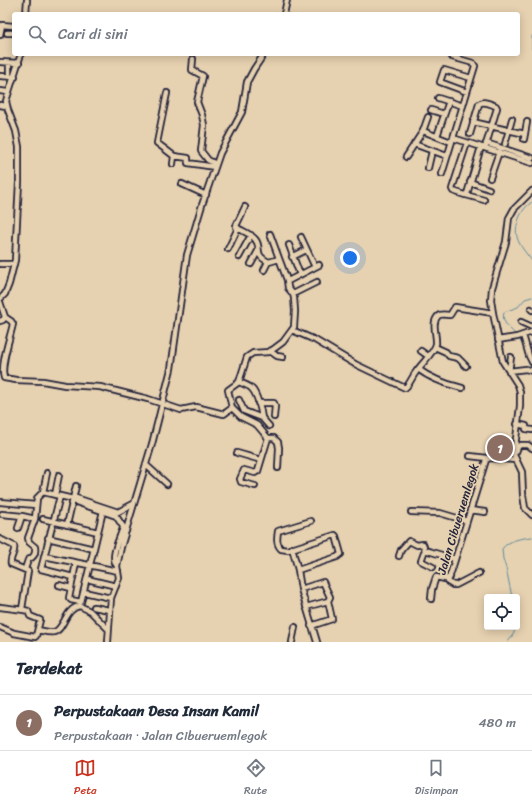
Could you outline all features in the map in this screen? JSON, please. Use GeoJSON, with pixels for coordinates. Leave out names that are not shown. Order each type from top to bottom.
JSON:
{"type":"FeatureCollection","features":[{"type":"Feature","properties":{"kind":"street"},"geometry":{"type":"LineString","coordinates":[[26,0],[26,12]]}},
{"type":"Feature","properties":{"kind":"street"},"geometry":{"type":"LineString","coordinates":[[284,12],[287,0]]}},
{"type":"Feature","properties":{"kind":"street"},"geometry":{"type":"LineString","coordinates":[[0,35],[2,25],[12,26]]}},
{"type":"Feature","properties":{"kind":"street"},"geometry":{"type":"LineString","coordinates":[[7,33],[12,33]]}},
{"type":"Feature","properties":{"kind":"street"},"geometry":{"type":"LineString","coordinates":[[0,381],[2,375],[2,362],[13,324],[5,316],[0,300],[6,294],[10,284],[14,264],[19,182],[19,152],[16,131],[6,106],[12,76],[21,56]]}},
{"type":"Feature","properties":{"kind":"street"},"geometry":{"type":"LineString","coordinates":[[108,642],[111,598],[119,578],[117,566],[114,562],[114,556],[146,466],[173,359],[187,255],[216,166],[223,148],[242,112],[249,77],[263,56]]}},
{"type":"Feature","properties":{"kind":"street"},"geometry":{"type":"LineString","coordinates":[[442,174],[475,64],[452,57]]}},
{"type":"Feature","properties":{"kind":"street"},"geometry":{"type":"LineString","coordinates":[[193,59],[192,70],[203,76],[196,102],[204,125],[201,151],[208,160],[216,166]]}},
{"type":"Feature","properties":{"kind":"street"},"geometry":{"type":"LineString","coordinates":[[0,62],[19,63]]}},
{"type":"Feature","properties":{"kind":"street"},"geometry":{"type":"LineString","coordinates":[[10,63],[12,76]]}},
{"type":"Feature","properties":{"kind":"street"},"geometry":{"type":"LineString","coordinates":[[467,92],[440,82],[444,70],[471,78]]}},
{"type":"Feature","properties":{"kind":"street"},"geometry":{"type":"LineString","coordinates":[[0,76],[12,76]]}},
{"type":"Feature","properties":{"kind":"street"},"geometry":{"type":"LineString","coordinates":[[0,91],[8,92]]}},
{"type":"Feature","properties":{"kind":"street"},"geometry":{"type":"LineString","coordinates":[[167,93],[157,141],[159,145],[174,156],[188,158],[188,164],[216,166]]}},
{"type":"Feature","properties":{"kind":"street"},"geometry":{"type":"LineString","coordinates":[[438,98],[463,106]]}},
{"type":"Feature","properties":{"kind":"street"},"geometry":{"type":"LineString","coordinates":[[437,136],[449,101]]}},
{"type":"Feature","properties":{"kind":"street"},"geometry":{"type":"LineString","coordinates":[[466,195],[491,127],[497,108],[496,106],[481,102],[478,104],[470,134]]}},
{"type":"Feature","properties":{"kind":"street"},"geometry":{"type":"LineString","coordinates":[[0,105],[6,106]]}},
{"type":"Feature","properties":{"kind":"street"},"geometry":{"type":"LineString","coordinates":[[431,110],[444,114]]}},
{"type":"Feature","properties":{"kind":"street"},"geometry":{"type":"LineString","coordinates":[[406,157],[423,131],[428,116]]}},
{"type":"Feature","properties":{"kind":"street"},"geometry":{"type":"LineString","coordinates":[[505,144],[512,119]]}},
{"type":"Feature","properties":{"kind":"street"},"geometry":{"type":"LineString","coordinates":[[473,122],[508,131],[524,137],[527,122]]}},
{"type":"Feature","properties":{"kind":"street"},"geometry":{"type":"LineString","coordinates":[[423,131],[452,140],[484,146],[518,156],[532,163]]}},
{"type":"Feature","properties":{"kind":"street"},"geometry":{"type":"LineString","coordinates":[[468,143],[452,189],[453,191],[484,200]]}},
{"type":"Feature","properties":{"kind":"street"},"geometry":{"type":"LineString","coordinates":[[414,144],[447,156]]}},
{"type":"Feature","properties":{"kind":"street"},"geometry":{"type":"LineString","coordinates":[[484,146],[499,152],[532,158]]}},
{"type":"Feature","properties":{"kind":"street"},"geometry":{"type":"LineString","coordinates":[[428,168],[432,151]]}},
{"type":"Feature","properties":{"kind":"street"},"geometry":{"type":"LineString","coordinates":[[490,178],[499,152]]}},
{"type":"Feature","properties":{"kind":"street"},"geometry":{"type":"LineString","coordinates":[[173,164],[174,156]]}},
{"type":"Feature","properties":{"kind":"street"},"geometry":{"type":"LineString","coordinates":[[470,182],[489,189]]}},
{"type":"Feature","properties":{"kind":"street"},"geometry":{"type":"LineString","coordinates":[[182,184],[206,195]]}},
{"type":"Feature","properties":{"kind":"street"},"geometry":{"type":"LineString","coordinates":[[532,191],[514,209],[509,218],[503,255],[492,288],[491,300],[492,313],[503,362],[518,386],[520,392],[514,452],[522,472],[525,508],[532,515]]}},
{"type":"Feature","properties":{"kind":"street"},"geometry":{"type":"LineString","coordinates":[[228,249],[238,228],[236,226],[245,207]]}},
{"type":"Feature","properties":{"kind":"street"},"geometry":{"type":"LineString","coordinates":[[238,228],[251,235],[257,242],[260,256],[268,262]]}},
{"type":"Feature","properties":{"kind":"street"},"geometry":{"type":"LineString","coordinates":[[270,234],[288,281],[288,288],[293,294],[295,323],[292,330],[283,342],[270,351],[248,355],[239,382],[228,390],[232,408],[241,417],[257,425],[268,438],[274,438],[278,444],[278,468]]}},
{"type":"Feature","properties":{"kind":"street"},"geometry":{"type":"LineString","coordinates":[[239,257],[251,235]]}},
{"type":"Feature","properties":{"kind":"street"},"geometry":{"type":"LineString","coordinates":[[288,281],[317,266],[306,250],[300,237]]}},
{"type":"Feature","properties":{"kind":"street"},"geometry":{"type":"LineString","coordinates":[[289,245],[292,257],[300,275]]}},
{"type":"Feature","properties":{"kind":"street"},"geometry":{"type":"LineString","coordinates":[[292,257],[306,250]]}},
{"type":"Feature","properties":{"kind":"street"},"geometry":{"type":"LineString","coordinates":[[251,264],[258,252]]}},
{"type":"Feature","properties":{"kind":"street"},"geometry":{"type":"LineString","coordinates":[[264,270],[268,262],[279,259]]}},
{"type":"Feature","properties":{"kind":"street"},"geometry":{"type":"LineString","coordinates":[[0,264],[14,264]]}},
{"type":"Feature","properties":{"kind":"street"},"geometry":{"type":"LineString","coordinates":[[293,294],[317,282]]}},
{"type":"Feature","properties":{"kind":"street"},"geometry":{"type":"LineString","coordinates":[[292,330],[315,340],[355,364],[405,388],[408,386],[418,369],[435,347],[436,341],[434,323],[439,315],[450,315],[455,307],[492,313]]}},
{"type":"Feature","properties":{"kind":"street"},"geometry":{"type":"LineString","coordinates":[[0,321],[3,320],[5,316]]}},
{"type":"Feature","properties":{"kind":"street"},"geometry":{"type":"LineString","coordinates":[[520,322],[532,327]]}},
{"type":"Feature","properties":{"kind":"street"},"geometry":{"type":"LineString","coordinates":[[498,340],[532,332]]}},
{"type":"Feature","properties":{"kind":"street"},"geometry":{"type":"LineString","coordinates":[[523,335],[530,348],[532,362]]}},
{"type":"Feature","properties":{"kind":"street"},"geometry":{"type":"LineString","coordinates":[[435,347],[446,352],[449,356],[458,358],[466,366]]}},
{"type":"Feature","properties":{"kind":"street"},"geometry":{"type":"LineString","coordinates":[[421,350],[428,356]]}},
{"type":"Feature","properties":{"kind":"street"},"geometry":{"type":"LineString","coordinates":[[270,351],[283,358]]}},
{"type":"Feature","properties":{"kind":"street"},"geometry":{"type":"LineString","coordinates":[[509,372],[511,356]]}},
{"type":"Feature","properties":{"kind":"street"},"geometry":{"type":"LineString","coordinates":[[418,369],[427,376],[443,384],[462,388]]}},
{"type":"Feature","properties":{"kind":"street"},"geometry":{"type":"LineString","coordinates":[[509,372],[526,369],[532,371]]}},
{"type":"Feature","properties":{"kind":"street"},"geometry":{"type":"LineString","coordinates":[[2,375],[4,378],[10,380],[100,387],[181,410],[198,407],[223,414],[232,408]]}},
{"type":"Feature","properties":{"kind":"street"},"geometry":{"type":"LineString","coordinates":[[239,382],[250,387],[255,393],[262,418],[268,426]]}},
{"type":"Feature","properties":{"kind":"street"},"geometry":{"type":"LineString","coordinates":[[239,400],[244,411],[262,418]]}},
{"type":"Feature","properties":{"kind":"street"},"geometry":{"type":"LineString","coordinates":[[258,403],[274,403],[274,417]]}},
{"type":"Feature","properties":{"kind":"street"},"geometry":{"type":"LineString","coordinates":[[517,424],[526,426],[526,429],[532,430]]}},
{"type":"Feature","properties":{"kind":"street"},"geometry":{"type":"LineString","coordinates":[[255,486],[240,482],[240,479],[244,470],[257,472],[268,438]]}},
{"type":"Feature","properties":{"kind":"street"},"geometry":{"type":"LineString","coordinates":[[514,452],[517,451],[520,445],[528,445],[532,448]]}},
{"type":"Feature","properties":{"kind":"street"},"geometry":{"type":"LineString","coordinates":[[237,453],[261,460]]}},
{"type":"Feature","properties":{"kind":"street"},"geometry":{"type":"LineString","coordinates":[[470,456],[487,458]]}},
{"type":"Feature","properties":{"kind":"street","name":"Jalan Cibueruemlegok"},"geometry":{"type":"LineString","coordinates":[[478,573],[453,585],[448,582],[487,458],[516,460]]}},
{"type":"Feature","properties":{"kind":"street"},"geometry":{"type":"LineString","coordinates":[[146,466],[167,484]]}},
{"type":"Feature","properties":{"kind":"street"},"geometry":{"type":"LineString","coordinates":[[25,569],[27,561],[32,558],[35,553],[35,547],[29,542],[28,538],[35,519],[36,505],[47,473]]}},
{"type":"Feature","properties":{"kind":"street"},"geometry":{"type":"LineString","coordinates":[[55,494],[59,475]]}},
{"type":"Feature","properties":{"kind":"street"},"geometry":{"type":"LineString","coordinates":[[67,525],[76,486]]}},
{"type":"Feature","properties":{"kind":"street"},"geometry":{"type":"LineString","coordinates":[[41,494],[55,494],[73,499],[76,498],[117,514],[124,530]]}},
{"type":"Feature","properties":{"kind":"street"},"geometry":{"type":"LineString","coordinates":[[60,496],[48,538],[42,570],[73,577]]}},
{"type":"Feature","properties":{"kind":"street"},"geometry":{"type":"LineString","coordinates":[[73,499],[76,502],[117,514],[133,504]]}},
{"type":"Feature","properties":{"kind":"street"},"geometry":{"type":"LineString","coordinates":[[0,502],[36,505]]}},
{"type":"Feature","properties":{"kind":"street"},"geometry":{"type":"LineString","coordinates":[[470,510],[485,512]]}},
{"type":"Feature","properties":{"kind":"street"},"geometry":{"type":"LineString","coordinates":[[76,564],[69,597],[70,600],[81,602],[103,511]]}},
{"type":"Feature","properties":{"kind":"street"},"geometry":{"type":"LineString","coordinates":[[411,512],[440,513],[467,521]]}},
{"type":"Feature","properties":{"kind":"street"},"geometry":{"type":"LineString","coordinates":[[2,514],[35,519]]}},
{"type":"Feature","properties":{"kind":"street"},"geometry":{"type":"LineString","coordinates":[[18,528],[22,516]]}},
{"type":"Feature","properties":{"kind":"street"},"geometry":{"type":"LineString","coordinates":[[43,519],[98,532]]}},
{"type":"Feature","properties":{"kind":"street"},"geometry":{"type":"LineString","coordinates":[[298,570],[337,557],[341,552],[335,535],[284,550],[279,547],[277,540],[278,532],[311,521]]}},
{"type":"Feature","properties":{"kind":"street"},"geometry":{"type":"LineString","coordinates":[[48,538],[94,549]]}},
{"type":"Feature","properties":{"kind":"street"},"geometry":{"type":"LineString","coordinates":[[0,539],[14,546],[10,561],[12,565],[25,569],[28,573],[22,609]]}},
{"type":"Feature","properties":{"kind":"street"},"geometry":{"type":"LineString","coordinates":[[399,556],[408,541],[417,545],[420,543],[424,544],[426,550],[421,561],[433,567]]}},
{"type":"Feature","properties":{"kind":"street"},"geometry":{"type":"LineString","coordinates":[[292,548],[301,589],[317,642]]}},
{"type":"Feature","properties":{"kind":"street"},"geometry":{"type":"LineString","coordinates":[[426,550],[455,559]]}},
{"type":"Feature","properties":{"kind":"street"},"geometry":{"type":"LineString","coordinates":[[44,556],[118,572]]}},
{"type":"Feature","properties":{"kind":"street"},"geometry":{"type":"LineString","coordinates":[[431,599],[432,589],[436,577],[445,579],[450,577]]}},
{"type":"Feature","properties":{"kind":"street"},"geometry":{"type":"LineString","coordinates":[[87,579],[116,586]]}},
{"type":"Feature","properties":{"kind":"street"},"geometry":{"type":"LineString","coordinates":[[301,589],[323,582],[330,596],[328,601],[332,619],[311,626]]}},
{"type":"Feature","properties":{"kind":"street"},"geometry":{"type":"LineString","coordinates":[[59,585],[71,588]]}},
{"type":"Feature","properties":{"kind":"street"},"geometry":{"type":"LineString","coordinates":[[84,592],[111,598]]}},
{"type":"Feature","properties":{"kind":"street"},"geometry":{"type":"LineString","coordinates":[[306,607],[328,601]]}},
{"type":"Feature","properties":{"kind":"street"},"geometry":{"type":"LineString","coordinates":[[38,630],[52,632],[56,631],[62,626],[68,614],[77,606],[90,611],[108,629]]}},
{"type":"Feature","properties":{"kind":"street"},"geometry":{"type":"LineString","coordinates":[[0,607],[22,609],[28,611],[30,616],[40,619],[38,630],[36,636],[34,637],[14,633],[0,627]]}},
{"type":"Feature","properties":{"kind":"street"},"geometry":{"type":"LineString","coordinates":[[94,607],[109,610]]}},
{"type":"Feature","properties":{"kind":"street"},"geometry":{"type":"LineString","coordinates":[[292,642],[295,627]]}},
{"type":"Feature","properties":{"kind":"waterway"},"geometry":{"type":"LineString","coordinates":[[532,36],[532,49]]}},
{"type":"Feature","properties":{"kind":"waterway"},"geometry":{"type":"LineString","coordinates":[[532,202],[521,214],[516,230],[518,240],[532,261]]}},
{"type":"Feature","properties":{"kind":"waterway"},"geometry":{"type":"LineString","coordinates":[[516,335],[505,322],[503,316],[504,312],[518,307],[525,299],[532,297]]}},
{"type":"Feature","properties":{"kind":"waterway"},"geometry":{"type":"LineString","coordinates":[[518,338],[523,345]]}},
{"type":"Feature","properties":{"kind":"waterway"},"geometry":{"type":"LineString","coordinates":[[526,353],[529,364],[532,368]]}},
{"type":"Feature","properties":{"kind":"waterway"},"geometry":{"type":"LineString","coordinates":[[511,594],[502,549],[508,543],[532,537]]}},
{"type":"Feature","properties":{"kind":"waterway"},"geometry":{"type":"LineString","coordinates":[[508,642],[514,630]]}},
{"type":"Feature","properties":{"kind":"place","name":"Perpustakaan Desa Insan Kamil"},"geometry":{"type":"Point","coordinates":[500,448]}}]}
